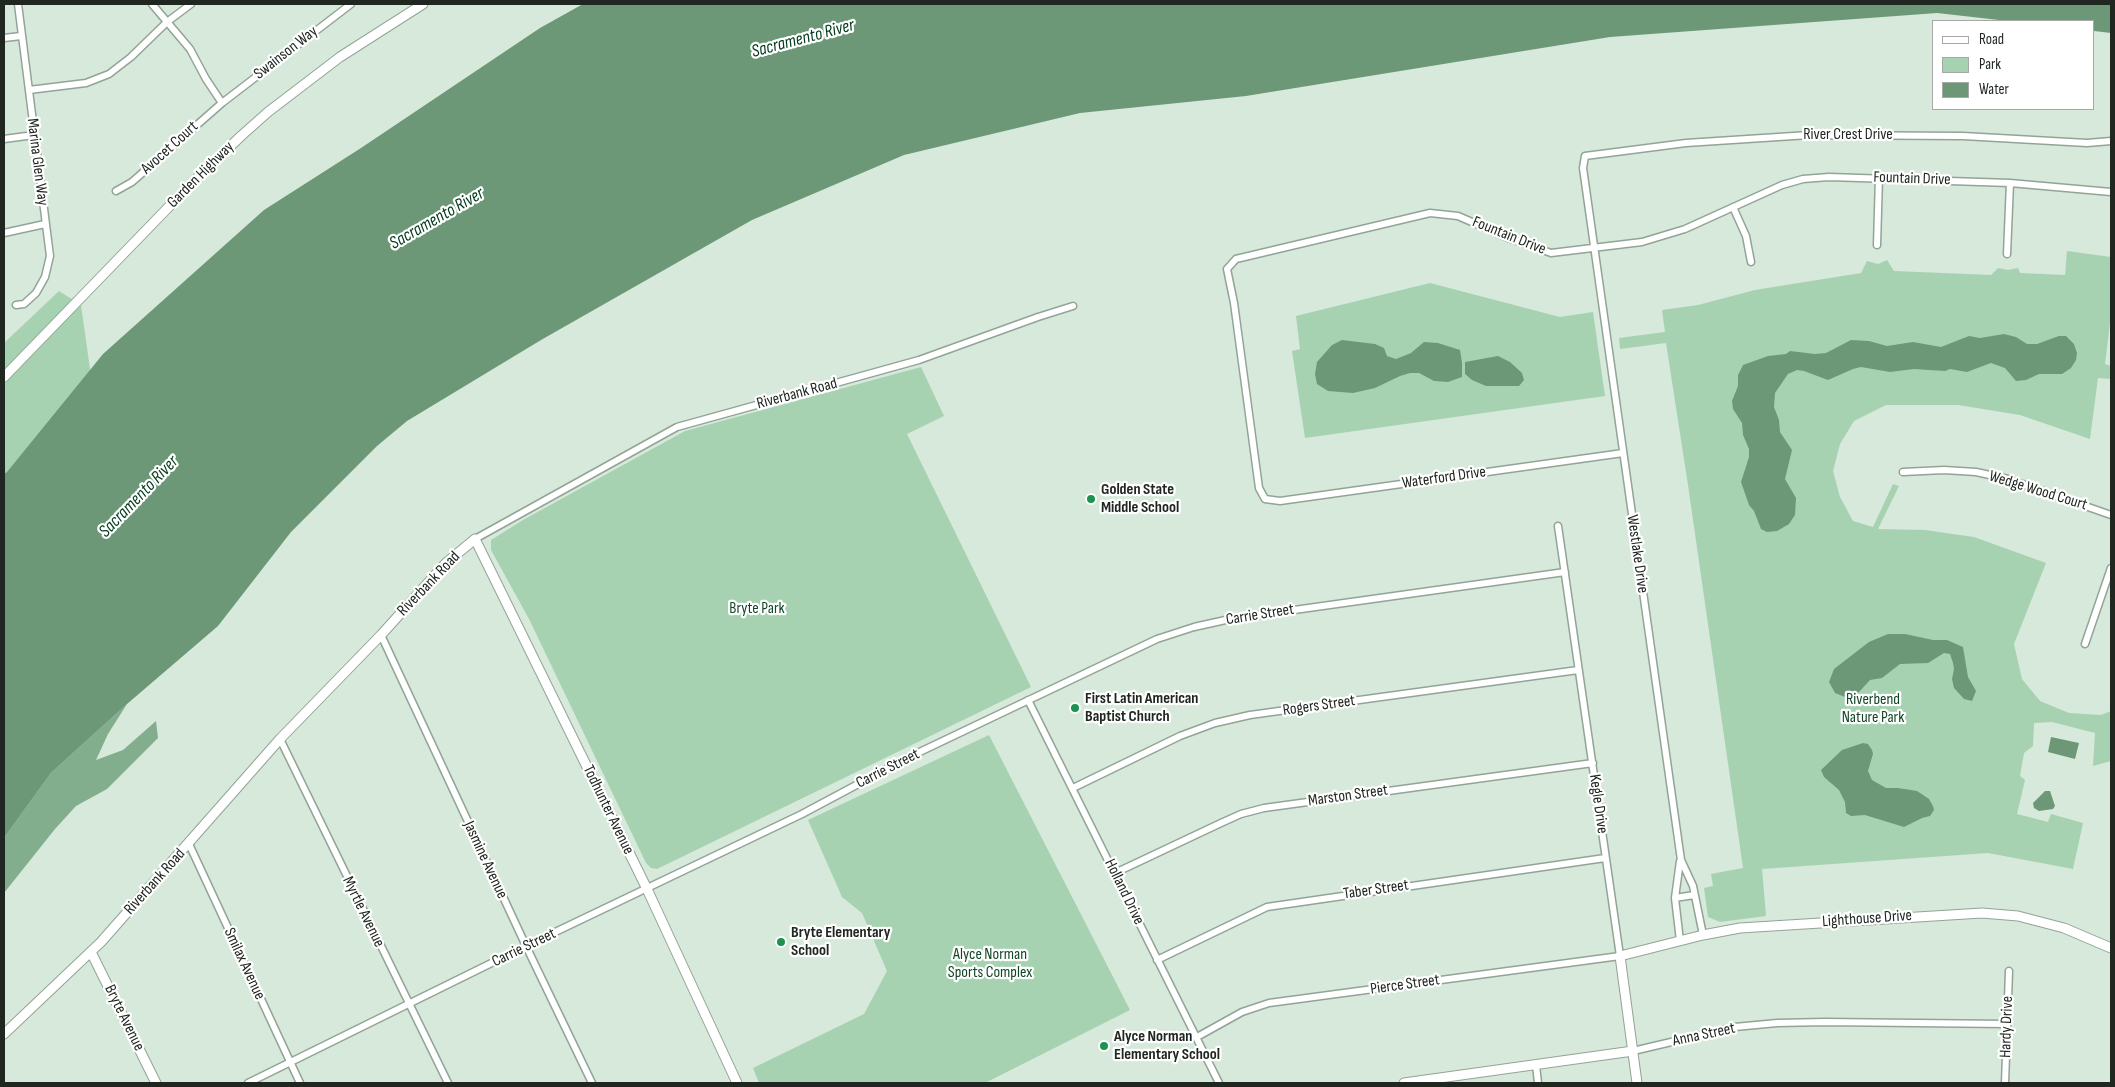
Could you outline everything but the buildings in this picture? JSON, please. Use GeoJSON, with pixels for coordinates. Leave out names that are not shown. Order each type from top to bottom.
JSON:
{"type":"FeatureCollection","features":[{"type":"Feature","properties":{"kind":"street","name":"Marina Glen Way"},"geometry":{"type":"LineString","coordinates":[[16,305],[24,304],[36,293],[48,268],[50,256],[18,4]]}},
{"type":"Feature","properties":{"kind":"street"},"geometry":{"type":"LineString","coordinates":[[152,4],[190,48],[206,79],[222,103]]}},
{"type":"Feature","properties":{"kind":"street"},"geometry":{"type":"LineString","coordinates":[[29,90],[86,83],[109,74],[131,57],[167,22],[191,4]]}},
{"type":"Feature","properties":{"kind":"street","name":"Swainson Way"},"geometry":{"type":"LineString","coordinates":[[222,103],[351,4]]}},
{"type":"Feature","properties":{"kind":"street","name":"Garden Highway"},"geometry":{"type":"LineString","coordinates":[[4,377],[188,187],[241,136],[318,73],[379,30],[423,4]]}},
{"type":"Feature","properties":{"kind":"street"},"geometry":{"type":"LineString","coordinates":[[4,38],[21,36]]}},
{"type":"Feature","properties":{"kind":"street","name":"Avocet Court"},"geometry":{"type":"LineString","coordinates":[[116,190],[132,182],[222,103]]}},
{"type":"Feature","properties":{"kind":"street"},"geometry":{"type":"LineString","coordinates":[[4,140],[34,135]]}},
{"type":"Feature","properties":{"kind":"street","name":"River Crest Drive"},"geometry":{"type":"LineString","coordinates":[[1585,156],[1686,144],[1809,135],[1954,136],[2088,142],[2111,141]]}},
{"type":"Feature","properties":{"kind":"street","name":"Westlake Drive"},"geometry":{"type":"LineString","coordinates":[[1585,156],[1584,168],[1681,860],[1693,886],[1703,934]]}},
{"type":"Feature","properties":{"kind":"street","name":"Fountain Drive"},"geometry":{"type":"LineString","coordinates":[[1265,499],[1259,488],[1234,303],[1227,269],[1236,259],[1430,213],[1458,216],[1511,239],[1551,253],[1595,248],[1660,238],[1685,229],[1782,185],[1829,176],[2010,184],[2111,192]]}},
{"type":"Feature","properties":{"kind":"street"},"geometry":{"type":"LineString","coordinates":[[1877,245],[1879,177]]}},
{"type":"Feature","properties":{"kind":"street"},"geometry":{"type":"LineString","coordinates":[[2007,254],[2010,184]]}},
{"type":"Feature","properties":{"kind":"street"},"geometry":{"type":"LineString","coordinates":[[1733,207],[1746,236],[1751,262]]}},
{"type":"Feature","properties":{"kind":"street"},"geometry":{"type":"LineString","coordinates":[[4,233],[45,224]]}},
{"type":"Feature","properties":{"kind":"street","name":"Riverbank Road"},"geometry":{"type":"LineString","coordinates":[[4,1034],[92,952],[280,739],[381,635],[446,563],[475,539],[677,427],[919,360],[1073,306]]}},
{"type":"Feature","properties":{"kind":"street","name":"Waterford Drive"},"geometry":{"type":"LineString","coordinates":[[1265,499],[1280,500],[1623,453]]}},
{"type":"Feature","properties":{"kind":"street","name":"Wedge Wood Court"},"geometry":{"type":"LineString","coordinates":[[1903,472],[1944,470],[1976,472],[2008,479],[2111,515]]}},
{"type":"Feature","properties":{"kind":"street","name":"Kegle Drive"},"geometry":{"type":"LineString","coordinates":[[1558,526],[1637,1083]]}},
{"type":"Feature","properties":{"kind":"street","name":"Todhunter Avenue"},"geometry":{"type":"LineString","coordinates":[[475,539],[647,889],[737,1083]]}},
{"type":"Feature","properties":{"kind":"street"},"geometry":{"type":"LineString","coordinates":[[2085,644],[2111,568]]}},
{"type":"Feature","properties":{"kind":"street","name":"Carrie Street"},"geometry":{"type":"LineString","coordinates":[[248,1083],[290,1064],[526,946],[802,814],[907,758],[1149,642],[1211,623],[1565,572]]}},
{"type":"Feature","properties":{"kind":"street","name":"Jasmine Avenue"},"geometry":{"type":"LineString","coordinates":[[381,635],[592,1083]]}},
{"type":"Feature","properties":{"kind":"street","name":"Rogers Street"},"geometry":{"type":"LineString","coordinates":[[1073,788],[1180,736],[1215,723],[1250,715],[1578,670]]}},
{"type":"Feature","properties":{"kind":"street","name":"Holland Drive"},"geometry":{"type":"LineString","coordinates":[[1028,700],[1219,1083]]}},
{"type":"Feature","properties":{"kind":"street","name":"Myrtle Avenue"},"geometry":{"type":"LineString","coordinates":[[280,739],[408,1005],[448,1083]]}},
{"type":"Feature","properties":{"kind":"street","name":"Marston Street"},"geometry":{"type":"LineString","coordinates":[[1115,873],[1241,814],[1264,808],[1593,763]]}},
{"type":"Feature","properties":{"kind":"street","name":"Smilax Avenue"},"geometry":{"type":"LineString","coordinates":[[189,844],[300,1083]]}},
{"type":"Feature","properties":{"kind":"street","name":"Taber Street"},"geometry":{"type":"LineString","coordinates":[[1157,960],[1267,907],[1605,858]]}},
{"type":"Feature","properties":{"kind":"street","name":"Westlake Drive"},"geometry":{"type":"LineString","coordinates":[[1680,941],[1675,898],[1681,860]]}},
{"type":"Feature","properties":{"kind":"street"},"geometry":{"type":"LineString","coordinates":[[1675,898],[1694,894]]}},
{"type":"Feature","properties":{"kind":"street","name":"Lighthouse Drive"},"geometry":{"type":"LineString","coordinates":[[1620,956],[1703,934],[1740,928],[1982,912],[2018,916],[2064,928],[2111,948]]}},
{"type":"Feature","properties":{"kind":"street","name":"Bryte Avenue"},"geometry":{"type":"LineString","coordinates":[[92,952],[156,1083]]}},
{"type":"Feature","properties":{"kind":"street","name":"Pierce Street"},"geometry":{"type":"LineString","coordinates":[[1197,1037],[1242,1012],[1269,1003],[1620,956]]}},
{"type":"Feature","properties":{"kind":"street","name":"Hardy Drive"},"geometry":{"type":"LineString","coordinates":[[2006,1083],[2010,971]]}},
{"type":"Feature","properties":{"kind":"street","name":"Anna Street"},"geometry":{"type":"LineString","coordinates":[[1404,1083],[1632,1051],[1735,1027],[1777,1023],[1824,1022],[2007,1024]]}},
{"type":"Feature","properties":{"kind":"street"},"geometry":{"type":"LineString","coordinates":[[1536,1065],[1538,1083]]}},
{"type":"Feature","properties":{"kind":"green space","name":"Riverbend Nature Park"},"geometry":{"type":"Polygon","coordinates":[[[2067,251],[2111,257],[2111,314],[2105,364],[2111,366],[2111,379],[2098,378],[2090,439],[2020,415],[1958,405],[1886,405],[1854,421],[1840,444],[1833,471],[1840,497],[1853,521],[1873,527],[1893,484],[1899,486],[1878,529],[1925,530],[1974,537],[2046,563],[2014,644],[2022,679],[2040,701],[2069,713],[2101,715],[2111,711],[2111,761],[2093,766],[2095,733],[2052,722],[2034,723],[2033,746],[2024,753],[2020,776],[2025,780],[2017,814],[2048,822],[2051,814],[2083,823],[2073,869],[1988,853],[1762,869],[1766,916],[1720,922],[1708,917],[1704,888],[1713,886],[1711,874],[1743,868],[1688,485],[1666,343],[1620,349],[1619,338],[1665,332],[1662,310],[1698,305],[1755,290],[1861,273],[1867,261],[1878,264],[1887,260],[1894,271],[1991,275],[1998,268],[2008,270],[2018,268],[2020,273],[2065,275],[2067,251]]]}},
{"type":"Feature","properties":{"kind":"green space"},"geometry":{"type":"Polygon","coordinates":[[[1430,283],[1560,317],[1593,312],[1605,396],[1305,438],[1292,351],[1300,349],[1296,316],[1430,283]]]}},
{"type":"Feature","properties":{"kind":"green space"},"geometry":{"type":"Polygon","coordinates":[[[59,291],[81,305],[91,376],[4,477],[4,343],[59,291]]]}},
{"type":"Feature","properties":{"kind":"green space","name":"Bryte Park"},"geometry":{"type":"Polygon","coordinates":[[[921,367],[944,416],[907,434],[1031,687],[657,869],[651,868],[646,863],[529,619],[491,550],[491,540],[523,520],[685,431],[921,367]]]}},
{"type":"Feature","properties":{"kind":"green space","name":"Alyce Norman Sports Complex"},"geometry":{"type":"Polygon","coordinates":[[[989,735],[1130,1010],[985,1083],[759,1083],[753,1068],[864,1014],[887,971],[862,913],[842,897],[808,820],[989,735]]]}},
{"type":"Feature","properties":{"kind":"shaded area"},"geometry":{"type":"Polygon","coordinates":[[[127,704],[108,734],[96,760],[123,750],[156,721],[158,738],[107,789],[76,806],[55,829],[4,893],[4,838],[51,773],[127,704]]]}},
{"type":"Feature","properties":{"kind":"water","name":"Sacramento River"},"geometry":{"type":"Polygon","coordinates":[[[583,4],[2111,4],[2111,33],[2095,31],[2095,20],[1999,20],[1937,13],[1610,37],[1246,96],[1080,113],[904,155],[752,220],[541,340],[407,421],[377,446],[291,532],[218,626],[127,704],[51,773],[4,838],[4,474],[103,354],[264,210],[361,148],[540,28],[583,4]]]}},
{"type":"Feature","properties":{"kind":"water"},"geometry":{"type":"Polygon","coordinates":[[[2004,334],[2016,337],[2027,344],[2037,344],[2059,336],[2066,336],[2074,344],[2077,353],[2076,360],[2071,368],[2062,374],[2039,374],[2026,380],[2016,381],[2005,368],[1991,363],[1967,372],[1950,369],[1945,371],[1914,369],[1890,372],[1861,367],[1828,380],[1804,371],[1797,370],[1788,374],[1775,393],[1774,407],[1779,420],[1780,432],[1792,450],[1785,479],[1796,498],[1795,515],[1789,524],[1777,531],[1767,532],[1761,529],[1754,511],[1749,505],[1741,482],[1749,457],[1749,449],[1743,435],[1742,423],[1733,409],[1732,401],[1738,386],[1738,375],[1743,365],[1768,356],[1786,354],[1790,351],[1815,354],[1826,353],[1851,340],[1869,341],[1887,346],[1913,342],[1941,347],[1969,336],[1980,338],[2004,334]]]}},
{"type":"Feature","properties":{"kind":"water"},"geometry":{"type":"Polygon","coordinates":[[[1342,340],[1375,344],[1384,348],[1387,356],[1396,359],[1411,353],[1424,342],[1438,343],[1460,350],[1462,377],[1448,382],[1434,381],[1419,373],[1410,373],[1375,388],[1353,393],[1328,391],[1317,384],[1315,374],[1317,362],[1332,345],[1342,340]]]}},
{"type":"Feature","properties":{"kind":"water"},"geometry":{"type":"Polygon","coordinates":[[[1498,356],[1510,362],[1522,373],[1524,380],[1519,386],[1486,386],[1472,380],[1465,374],[1465,362],[1498,356]]]}},
{"type":"Feature","properties":{"kind":"water"},"geometry":{"type":"Polygon","coordinates":[[[1888,634],[1905,634],[1933,640],[1947,640],[1963,647],[1968,677],[1976,691],[1972,701],[1964,699],[1954,688],[1952,679],[1953,663],[1950,654],[1944,653],[1928,663],[1900,664],[1882,678],[1870,680],[1859,692],[1851,696],[1845,697],[1835,693],[1829,682],[1834,669],[1869,642],[1888,634]]]}},
{"type":"Feature","properties":{"kind":"water"},"geometry":{"type":"Polygon","coordinates":[[[2051,737],[2079,743],[2075,759],[2048,752],[2051,737]]]}},
{"type":"Feature","properties":{"kind":"water"},"geometry":{"type":"Polygon","coordinates":[[[1863,743],[1868,744],[1873,754],[1868,771],[1872,780],[1886,788],[1917,791],[1929,799],[1933,806],[1934,810],[1930,816],[1904,827],[1865,815],[1851,816],[1846,813],[1845,802],[1839,790],[1824,777],[1821,770],[1842,750],[1863,743]]]}},
{"type":"Feature","properties":{"kind":"water"},"geometry":{"type":"Polygon","coordinates":[[[2045,791],[2050,791],[2055,806],[2053,809],[2039,811],[2034,808],[2033,803],[2045,791]]]}},
{"type":"Feature","properties":{"kind":"place","name":"Golden State Middle School"},"geometry":{"type":"Point","coordinates":[1091,499]}},
{"type":"Feature","properties":{"kind":"place","name":"First Latin American Baptist Church"},"geometry":{"type":"Point","coordinates":[1075,708]}},
{"type":"Feature","properties":{"kind":"place","name":"Bryte Elementary School"},"geometry":{"type":"Point","coordinates":[781,942]}},
{"type":"Feature","properties":{"kind":"place","name":"Alyce Norman Elementary School"},"geometry":{"type":"Point","coordinates":[1104,1046]}}]}
